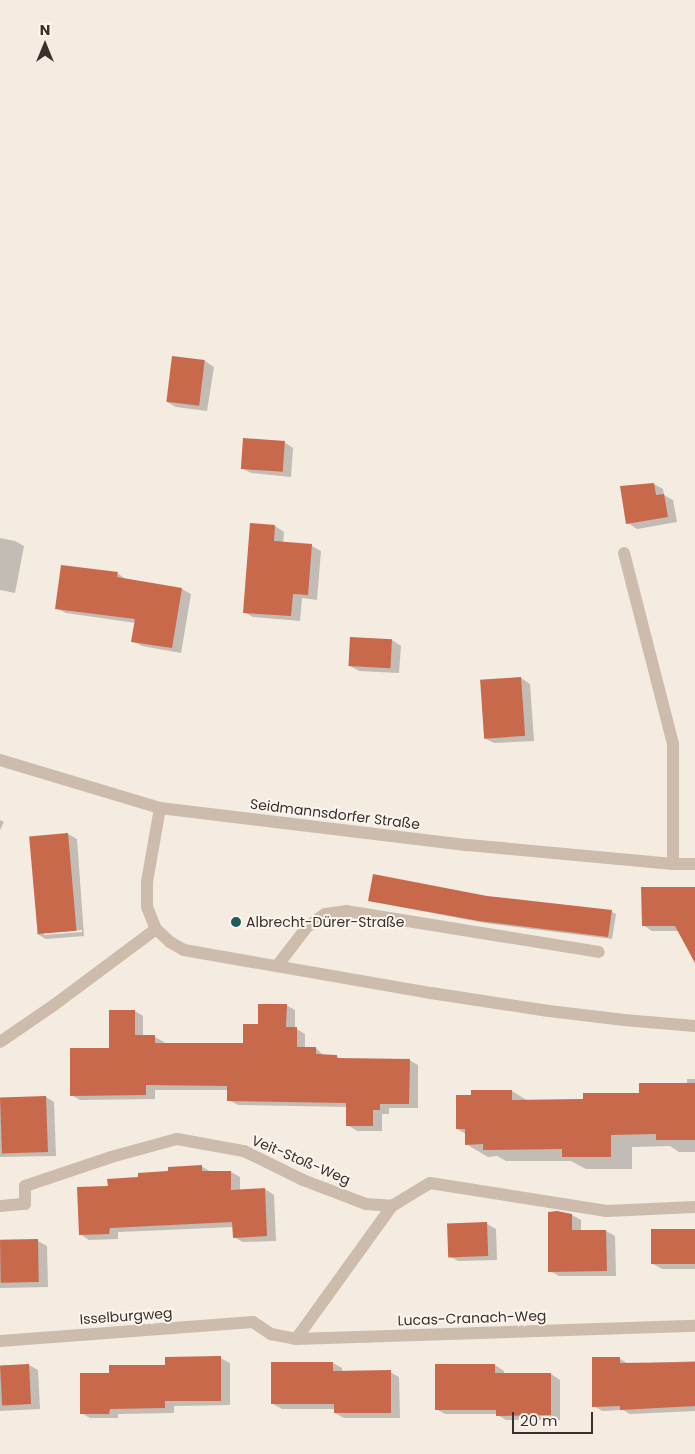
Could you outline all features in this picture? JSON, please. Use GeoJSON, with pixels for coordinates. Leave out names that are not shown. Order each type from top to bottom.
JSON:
{"type":"FeatureCollection","features":[{"type":"Feature","properties":{"kind":"street"},"geometry":{"type":"LineString","coordinates":[[624,553],[673,744],[673,864]]}},
{"type":"Feature","properties":{"kind":"street","name":"Seidmannsdorfer Straße"},"geometry":{"type":"LineString","coordinates":[[0,760],[160,808],[468,845],[673,864],[695,864]]}},
{"type":"Feature","properties":{"kind":"street"},"geometry":{"type":"LineString","coordinates":[[160,808],[147,882],[147,907],[156,929],[170,942],[184,950],[431,993],[550,1011],[695,1026]]}},
{"type":"Feature","properties":{"kind":"street"},"geometry":{"type":"LineString","coordinates":[[277,966],[307,927],[325,914],[346,911],[599,952]]}},
{"type":"Feature","properties":{"kind":"street"},"geometry":{"type":"LineString","coordinates":[[0,1042],[54,1005],[156,929]]}},
{"type":"Feature","properties":{"kind":"street","name":"Veit-Stoß-Weg"},"geometry":{"type":"LineString","coordinates":[[0,1206],[25,1204],[24,1186],[111,1157],[177,1139],[244,1151],[303,1180],[366,1204],[392,1206]]}},
{"type":"Feature","properties":{"kind":"street"},"geometry":{"type":"LineString","coordinates":[[296,1339],[392,1206],[430,1183],[607,1211],[695,1206]]}},
{"type":"Feature","properties":{"kind":"street","name":"Lucas-Cranach-Weg"},"geometry":{"type":"LineString","coordinates":[[253,1322],[271,1334],[296,1339],[695,1326]]}},
{"type":"Feature","properties":{"kind":"street","name":"Isselburgweg"},"geometry":{"type":"LineString","coordinates":[[0,1341],[253,1322]]}},
{"type":"Feature","properties":{"kind":"building"},"geometry":{"type":"Polygon","coordinates":[[[172,356],[205,360],[199,406],[166,402],[172,356]]]}},
{"type":"Feature","properties":{"kind":"building"},"geometry":{"type":"Polygon","coordinates":[[[243,438],[285,441],[283,472],[241,469],[243,438]]]}},
{"type":"Feature","properties":{"kind":"building"},"geometry":{"type":"Polygon","coordinates":[[[654,483],[656,495],[664,494],[668,517],[626,524],[620,486],[654,483]]]}},
{"type":"Feature","properties":{"kind":"building"},"geometry":{"type":"Polygon","coordinates":[[[250,523],[275,525],[274,541],[312,544],[308,595],[293,594],[291,616],[243,613],[250,523]]]}},
{"type":"Feature","properties":{"kind":"building"},"geometry":{"type":"Polygon","coordinates":[[[61,565],[118,572],[117,577],[182,588],[172,648],[131,642],[135,619],[55,609],[61,565]]]}},
{"type":"Feature","properties":{"kind":"building"},"geometry":{"type":"Polygon","coordinates":[[[350,637],[392,639],[390,668],[348,666],[350,637]]]}},
{"type":"Feature","properties":{"kind":"building"},"geometry":{"type":"Polygon","coordinates":[[[521,677],[525,736],[484,739],[480,680],[521,677]]]}},
{"type":"Feature","properties":{"kind":"building"},"geometry":{"type":"Polygon","coordinates":[[[68,833],[77,931],[38,934],[29,836],[68,833]]]}},
{"type":"Feature","properties":{"kind":"building"},"geometry":{"type":"Polygon","coordinates":[[[373,874],[487,896],[612,910],[608,937],[479,921],[368,901],[373,874]]]}},
{"type":"Feature","properties":{"kind":"building"},"geometry":{"type":"Polygon","coordinates":[[[641,887],[695,887],[695,963],[675,926],[642,926],[641,887]]]}},
{"type":"Feature","properties":{"kind":"building"},"geometry":{"type":"Polygon","coordinates":[[[258,1004],[287,1004],[286,1027],[297,1027],[297,1047],[316,1047],[316,1054],[337,1055],[337,1058],[410,1059],[409,1104],[380,1104],[380,1110],[373,1110],[373,1126],[346,1126],[346,1103],[227,1101],[227,1086],[146,1085],[146,1095],[70,1096],[70,1048],[109,1048],[109,1010],[135,1010],[135,1035],[155,1035],[155,1043],[243,1043],[243,1024],[258,1024],[258,1004]]]}},
{"type":"Feature","properties":{"kind":"building"},"geometry":{"type":"Polygon","coordinates":[[[639,1083],[695,1083],[695,1140],[656,1140],[656,1134],[611,1135],[611,1157],[562,1157],[562,1149],[483,1150],[483,1144],[465,1145],[465,1129],[456,1129],[456,1095],[471,1095],[471,1090],[512,1090],[512,1100],[583,1099],[583,1093],[639,1093],[639,1083]]]}},
{"type":"Feature","properties":{"kind":"building"},"geometry":{"type":"Polygon","coordinates":[[[46,1096],[48,1152],[2,1154],[0,1098],[46,1096]]]}},
{"type":"Feature","properties":{"kind":"building"},"geometry":{"type":"Polygon","coordinates":[[[202,1165],[202,1171],[231,1171],[231,1190],[265,1188],[267,1236],[233,1238],[232,1222],[110,1228],[109,1234],[79,1235],[77,1187],[108,1186],[107,1179],[138,1177],[138,1173],[168,1171],[168,1167],[202,1165]]]}},
{"type":"Feature","properties":{"kind":"building"},"geometry":{"type":"Polygon","coordinates":[[[557,1211],[572,1214],[572,1230],[606,1230],[607,1271],[548,1272],[548,1212],[557,1211]]]}},
{"type":"Feature","properties":{"kind":"building"},"geometry":{"type":"Polygon","coordinates":[[[487,1222],[488,1256],[448,1257],[447,1223],[487,1222]]]}},
{"type":"Feature","properties":{"kind":"building"},"geometry":{"type":"Polygon","coordinates":[[[651,1229],[695,1229],[695,1264],[651,1264],[651,1229]]]}},
{"type":"Feature","properties":{"kind":"building"},"geometry":{"type":"Polygon","coordinates":[[[38,1239],[39,1282],[1,1283],[0,1240],[38,1239]]]}},
{"type":"Feature","properties":{"kind":"building"},"geometry":{"type":"Polygon","coordinates":[[[221,1356],[221,1401],[165,1401],[165,1408],[110,1409],[109,1414],[80,1414],[80,1373],[109,1373],[109,1365],[165,1365],[165,1357],[221,1356]]]}},
{"type":"Feature","properties":{"kind":"building"},"geometry":{"type":"Polygon","coordinates":[[[592,1357],[620,1357],[620,1363],[695,1362],[695,1406],[620,1410],[620,1406],[592,1407],[592,1357]]]}},
{"type":"Feature","properties":{"kind":"building"},"geometry":{"type":"Polygon","coordinates":[[[271,1362],[333,1362],[333,1371],[391,1370],[391,1413],[334,1413],[334,1404],[271,1404],[271,1362]]]}},
{"type":"Feature","properties":{"kind":"building"},"geometry":{"type":"Polygon","coordinates":[[[29,1364],[31,1404],[2,1405],[0,1366],[29,1364]]]}},
{"type":"Feature","properties":{"kind":"building"},"geometry":{"type":"Polygon","coordinates":[[[435,1364],[495,1364],[495,1373],[551,1373],[551,1415],[496,1416],[496,1410],[435,1410],[435,1364]]]}},
{"type":"Feature","properties":{"kind":"place","name":"Albrecht-Dürer-Straße"},"geometry":{"type":"Point","coordinates":[236,922]}}]}
